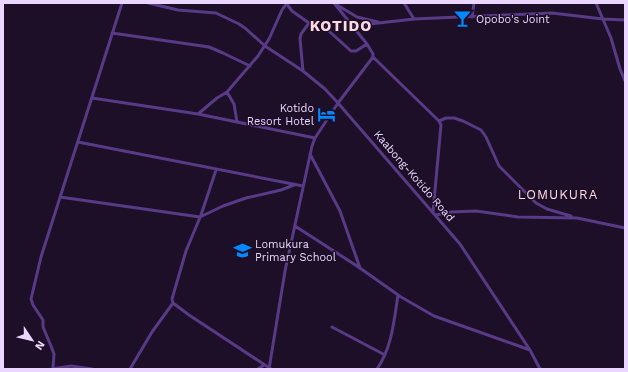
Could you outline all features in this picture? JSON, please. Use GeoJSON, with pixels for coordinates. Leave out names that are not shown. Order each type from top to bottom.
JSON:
{"type":"FeatureCollection","features":[{"type":"Feature","properties":{"kind":"street"},"geometry":{"type":"LineString","coordinates":[[92,369],[71,366],[52,369],[54,354],[52,346],[43,327],[43,320],[31,300],[37,269],[122,3]]}},
{"type":"Feature","properties":{"kind":"street","name":"Kaabong-Kotido Road"},"geometry":{"type":"LineString","coordinates":[[148,3],[172,8],[206,11],[221,15],[245,28],[265,46],[303,71],[325,89],[460,244],[530,350],[540,369]]}},
{"type":"Feature","properties":{"kind":"street"},"geometry":{"type":"LineString","coordinates":[[198,114],[217,98],[227,92],[250,66],[265,46],[286,3],[292,11],[309,22],[320,23],[352,52],[367,44]]}},
{"type":"Feature","properties":{"kind":"street"},"geometry":{"type":"LineString","coordinates":[[335,3],[357,17],[382,23]]}},
{"type":"Feature","properties":{"kind":"street"},"geometry":{"type":"LineString","coordinates":[[173,303],[188,315],[270,369],[285,271],[296,226],[302,186],[315,138],[338,103],[373,57],[373,51],[335,3]]}},
{"type":"Feature","properties":{"kind":"street"},"geometry":{"type":"LineString","coordinates":[[404,3],[414,19]]}},
{"type":"Feature","properties":{"kind":"street"},"geometry":{"type":"LineString","coordinates":[[472,17],[474,3]]}},
{"type":"Feature","properties":{"kind":"street"},"geometry":{"type":"LineString","coordinates":[[596,3],[611,38],[620,69],[625,80]]}},
{"type":"Feature","properties":{"kind":"street"},"geometry":{"type":"LineString","coordinates":[[352,26],[414,19],[552,13],[625,20]]}},
{"type":"Feature","properties":{"kind":"street"},"geometry":{"type":"LineString","coordinates":[[303,71],[300,39],[301,34],[309,22]]}},
{"type":"Feature","properties":{"kind":"street"},"geometry":{"type":"LineString","coordinates":[[112,33],[209,47],[250,66]]}},
{"type":"Feature","properties":{"kind":"street"},"geometry":{"type":"LineString","coordinates":[[373,57],[439,121],[442,129],[433,212]]}},
{"type":"Feature","properties":{"kind":"street"},"geometry":{"type":"LineString","coordinates":[[227,92],[234,104],[237,122]]}},
{"type":"Feature","properties":{"kind":"street"},"geometry":{"type":"LineString","coordinates":[[92,98],[198,114],[315,138]]}},
{"type":"Feature","properties":{"kind":"street"},"geometry":{"type":"LineString","coordinates":[[439,121],[446,118],[454,118],[481,130],[486,137],[499,166],[536,203],[547,209],[577,218],[625,228]]}},
{"type":"Feature","properties":{"kind":"street"},"geometry":{"type":"LineString","coordinates":[[78,142],[302,186]]}},
{"type":"Feature","properties":{"kind":"street"},"geometry":{"type":"LineString","coordinates":[[310,154],[340,211],[360,268]]}},
{"type":"Feature","properties":{"kind":"street"},"geometry":{"type":"LineString","coordinates":[[130,369],[152,332],[173,303],[172,299],[186,251],[200,217],[216,170]]}},
{"type":"Feature","properties":{"kind":"street"},"geometry":{"type":"LineString","coordinates":[[60,197],[200,217],[239,200],[281,190],[294,185]]}},
{"type":"Feature","properties":{"kind":"street"},"geometry":{"type":"LineString","coordinates":[[436,216],[466,211],[518,217],[577,218]]}},
{"type":"Feature","properties":{"kind":"street"},"geometry":{"type":"LineString","coordinates":[[296,226],[398,295],[434,316],[530,350]]}},
{"type":"Feature","properties":{"kind":"street"},"geometry":{"type":"LineString","coordinates":[[377,369],[386,355],[390,341],[398,295]]}},
{"type":"Feature","properties":{"kind":"street"},"geometry":{"type":"LineString","coordinates":[[332,327],[386,355]]}},
{"type":"Feature","properties":{"kind":"street"},"geometry":{"type":"LineString","coordinates":[[258,369],[264,365]]}},
{"type":"Feature","properties":{"kind":"place","name":"Opobo's Joint"},"geometry":{"type":"Point","coordinates":[463,19]}},
{"type":"Feature","properties":{"kind":"place","name":"Kotido Resort Hotel"},"geometry":{"type":"Point","coordinates":[327,114]}},
{"type":"Feature","properties":{"kind":"place","name":"Lomukura Primary School"},"geometry":{"type":"Point","coordinates":[242,250]}},
{"type":"Feature","properties":{"kind":"district","name":"KOTIDO"},"geometry":{"type":"Point","coordinates":[341,26]}},
{"type":"Feature","properties":{"kind":"district","name":"LOMUKURA"},"geometry":{"type":"Point","coordinates":[558,194]}}]}
